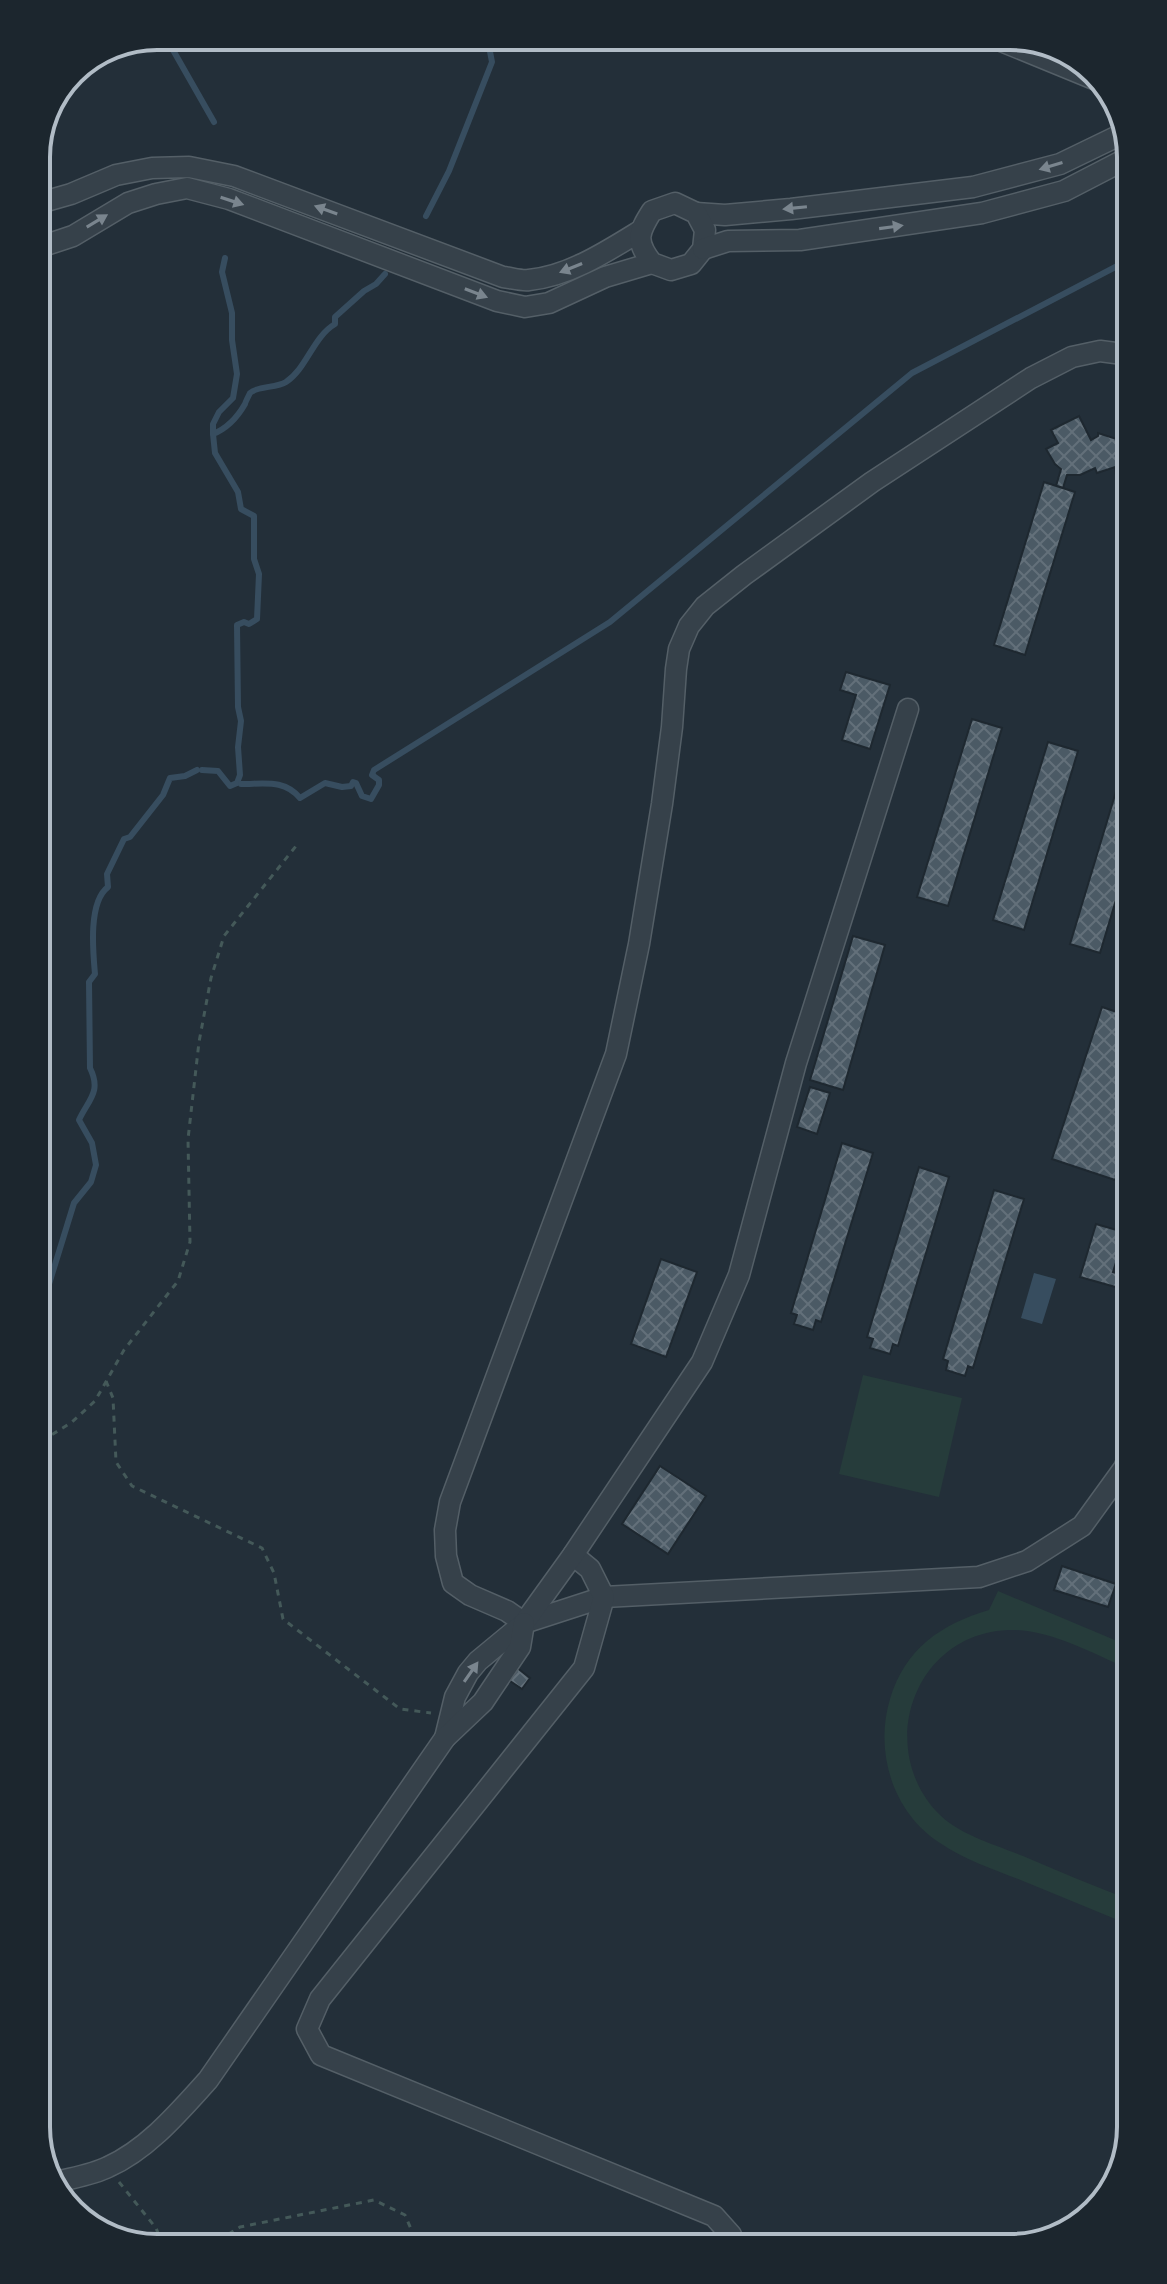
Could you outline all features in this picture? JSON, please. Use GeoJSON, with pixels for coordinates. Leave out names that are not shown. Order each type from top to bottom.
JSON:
{"type":"FeatureCollection","features":[{"type":"Feature","properties":{"kind":"street"},"geometry":{"type":"LineString","coordinates":[[1027,51],[1074,71]]}},
{"type":"Feature","properties":{"kind":"street"},"geometry":{"type":"LineString","coordinates":[[50,200],[116,175],[152,168],[189,167],[234,176],[503,277],[526,281],[551,276],[597,257],[640,231],[652,211],[675,203],[696,213],[725,215],[973,187],[1060,164],[1115,137]]}},
{"type":"Feature","properties":{"kind":"street"},"geometry":{"type":"LineString","coordinates":[[703,249],[728,241],[800,240],[982,213],[1064,191],[1117,164]]}},
{"type":"Feature","properties":{"kind":"street"},"geometry":{"type":"LineString","coordinates":[[50,244],[73,236],[128,203],[187,188],[229,199],[497,301],[525,307],[549,303],[605,277],[652,263]]}},
{"type":"Feature","properties":{"kind":"street"},"geometry":{"type":"LineString","coordinates":[[640,231],[642,249],[652,263],[671,270],[691,264],[703,249],[705,230],[696,213]]}},
{"type":"Feature","properties":{"kind":"street"},"geometry":{"type":"LineString","coordinates":[[525,307],[526,281]]}},
{"type":"Feature","properties":{"kind":"street"},"geometry":{"type":"LineString","coordinates":[[524,1623],[453,1583],[446,1556],[445,1530],[450,1502],[616,1054],[660,820],[679,649],[689,626],[705,606],[744,575],[872,482],[1031,378],[1072,357],[1100,351],[1117,353]]}},
{"type":"Feature","properties":{"kind":"street"},"geometry":{"type":"LineString","coordinates":[[64,2180],[108,2168],[134,2150],[169,2122],[208,2080],[445,1738],[455,1697],[468,1673],[524,1623],[702,1362],[739,1275],[796,1063],[908,709]]}},
{"type":"Feature","properties":{"kind":"street"},"geometry":{"type":"LineString","coordinates":[[524,1623],[604,1597],[979,1577],[1027,1561],[1082,1526],[1117,1478]]}},
{"type":"Feature","properties":{"kind":"street"},"geometry":{"type":"LineString","coordinates":[[573,1555],[590,1569],[604,1597],[584,1668],[320,1999],[307,2029],[321,2055],[714,2216],[730,2234]]}},
{"type":"Feature","properties":{"kind":"path"},"geometry":{"type":"LineString","coordinates":[[50,1436],[72,1422],[95,1401],[124,1350],[178,1281],[190,1242],[188,1139],[199,1042],[211,978],[224,936],[296,846]]}},
{"type":"Feature","properties":{"kind":"path"},"geometry":{"type":"LineString","coordinates":[[106,1381],[113,1398],[116,1462],[132,1486],[262,1548],[274,1573],[283,1619],[400,1709],[436,1714],[445,1738]]}},
{"type":"Feature","properties":{"kind":"path"},"geometry":{"type":"LineString","coordinates":[[108,2168],[158,2234]]}},
{"type":"Feature","properties":{"kind":"path"},"geometry":{"type":"LineString","coordinates":[[229,2234],[240,2227],[374,2200],[405,2215],[413,2234]]}},
{"type":"Feature","properties":{"kind":"green space"},"geometry":{"type":"Polygon","coordinates":[[[863,1375],[962,1398],[939,1497],[839,1474],[863,1375]]]}},
{"type":"Feature","properties":{"kind":"green space"},"geometry":{"type":"Polygon","coordinates":[[[998,1591],[1117,1641],[1117,1664],[1070,1643],[1024,1631],[1008,1630],[976,1636],[949,1651],[929,1672],[915,1697],[908,1726],[909,1755],[918,1784],[936,1811],[966,1833],[1117,1895],[1117,1920],[980,1864],[940,1843],[910,1815],[891,1780],[884,1740],[886,1719],[890,1699],[905,1666],[927,1641],[941,1631],[989,1610],[998,1591]]]}},
{"type":"Feature","properties":{"kind":"water"},"geometry":{"type":"Polygon","coordinates":[[[1034,1273],[1056,1279],[1042,1324],[1021,1318],[1034,1273]]]}},
{"type":"Feature","properties":{"kind":"building"},"geometry":{"type":"Polygon","coordinates":[[[1079,416],[1091,440],[1098,433],[1117,439],[1117,475],[1115,467],[1097,473],[1095,468],[1080,475],[1067,475],[1063,488],[1056,486],[1061,469],[1046,449],[1058,443],[1051,430],[1079,416]]]}},
{"type":"Feature","properties":{"kind":"building"},"geometry":{"type":"Polygon","coordinates":[[[1044,482],[1075,492],[1025,655],[994,645],[1044,482]]]}},
{"type":"Feature","properties":{"kind":"building"},"geometry":{"type":"Polygon","coordinates":[[[846,672],[890,685],[870,749],[842,740],[856,695],[840,690],[846,672]]]}},
{"type":"Feature","properties":{"kind":"building"},"geometry":{"type":"Polygon","coordinates":[[[972,719],[1002,728],[948,906],[917,897],[972,719]]]}},
{"type":"Feature","properties":{"kind":"building"},"geometry":{"type":"Polygon","coordinates":[[[1048,742],[1078,751],[1024,930],[993,920],[1048,742]]]}},
{"type":"Feature","properties":{"kind":"building"},"geometry":{"type":"Polygon","coordinates":[[[1117,788],[1117,897],[1100,953],[1070,944],[1117,788]]]}},
{"type":"Feature","properties":{"kind":"building"},"geometry":{"type":"Polygon","coordinates":[[[853,936],[885,945],[843,1090],[810,1080],[853,936]]]}},
{"type":"Feature","properties":{"kind":"building"},"geometry":{"type":"Polygon","coordinates":[[[1102,1007],[1117,1012],[1115,1180],[1052,1159],[1102,1007]]]}},
{"type":"Feature","properties":{"kind":"building"},"geometry":{"type":"Polygon","coordinates":[[[810,1087],[830,1093],[817,1134],[797,1127],[810,1087]]]}},
{"type":"Feature","properties":{"kind":"building"},"geometry":{"type":"Polygon","coordinates":[[[842,1143],[873,1153],[821,1322],[816,1320],[813,1330],[794,1324],[797,1315],[791,1313],[842,1143]]]}},
{"type":"Feature","properties":{"kind":"building"},"geometry":{"type":"Polygon","coordinates":[[[919,1167],[949,1177],[898,1346],[893,1344],[890,1354],[870,1348],[873,1339],[867,1337],[919,1167]]]}},
{"type":"Feature","properties":{"kind":"building"},"geometry":{"type":"Polygon","coordinates":[[[994,1190],[1024,1199],[973,1368],[968,1366],[965,1376],[946,1370],[948,1361],[943,1359],[994,1190]]]}},
{"type":"Feature","properties":{"kind":"building"},"geometry":{"type":"Polygon","coordinates":[[[1096,1224],[1117,1230],[1117,1259],[1113,1272],[1117,1273],[1117,1287],[1080,1277],[1096,1224]]]}},
{"type":"Feature","properties":{"kind":"building"},"geometry":{"type":"Polygon","coordinates":[[[661,1259],[697,1272],[666,1357],[631,1344],[661,1259]]]}},
{"type":"Feature","properties":{"kind":"building"},"geometry":{"type":"Polygon","coordinates":[[[660,1466],[706,1496],[668,1554],[622,1524],[660,1466]]]}},
{"type":"Feature","properties":{"kind":"building"},"geometry":{"type":"Polygon","coordinates":[[[1062,1566],[1116,1584],[1108,1607],[1054,1590],[1062,1566]]]}},
{"type":"Feature","properties":{"kind":"building"},"geometry":{"type":"Polygon","coordinates":[[[516,1667],[530,1678],[522,1689],[507,1679],[516,1667]]]}},
{"type":"Feature","properties":{"kind":"waterway"},"geometry":{"type":"LineString","coordinates":[[173,50],[214,122]]}},
{"type":"Feature","properties":{"kind":"waterway"},"geometry":{"type":"LineString","coordinates":[[426,216],[449,171],[492,62],[490,50]]}},
{"type":"Feature","properties":{"kind":"waterway"},"geometry":{"type":"LineString","coordinates":[[202,770],[218,771],[230,786],[237,783],[240,775],[237,625],[244,622],[249,624],[257,619],[259,574],[254,559],[254,516],[241,509],[238,492],[215,453],[213,434],[213,424],[219,412],[233,398],[237,374],[232,313],[222,272],[225,258]]}},
{"type":"Feature","properties":{"kind":"waterway"},"geometry":{"type":"LineString","coordinates":[[241,784],[281,785],[300,798],[325,783],[342,787],[351,786],[353,782],[362,796],[371,799],[379,785],[379,780],[372,775],[374,770],[610,622],[912,373],[1117,266]]}},
{"type":"Feature","properties":{"kind":"waterway"},"geometry":{"type":"LineString","coordinates":[[213,434],[235,418],[250,393],[282,384],[293,376],[321,337],[335,324],[335,317],[385,274]]}},
{"type":"Feature","properties":{"kind":"waterway"},"geometry":{"type":"LineString","coordinates":[[50,1281],[74,1203],[91,1182],[96,1165],[92,1143],[79,1120],[90,1101],[95,1083],[90,1068],[89,982],[95,974],[93,928],[97,904],[108,887],[107,874],[124,839],[130,837],[163,795],[170,778],[197,770]]}}]}
